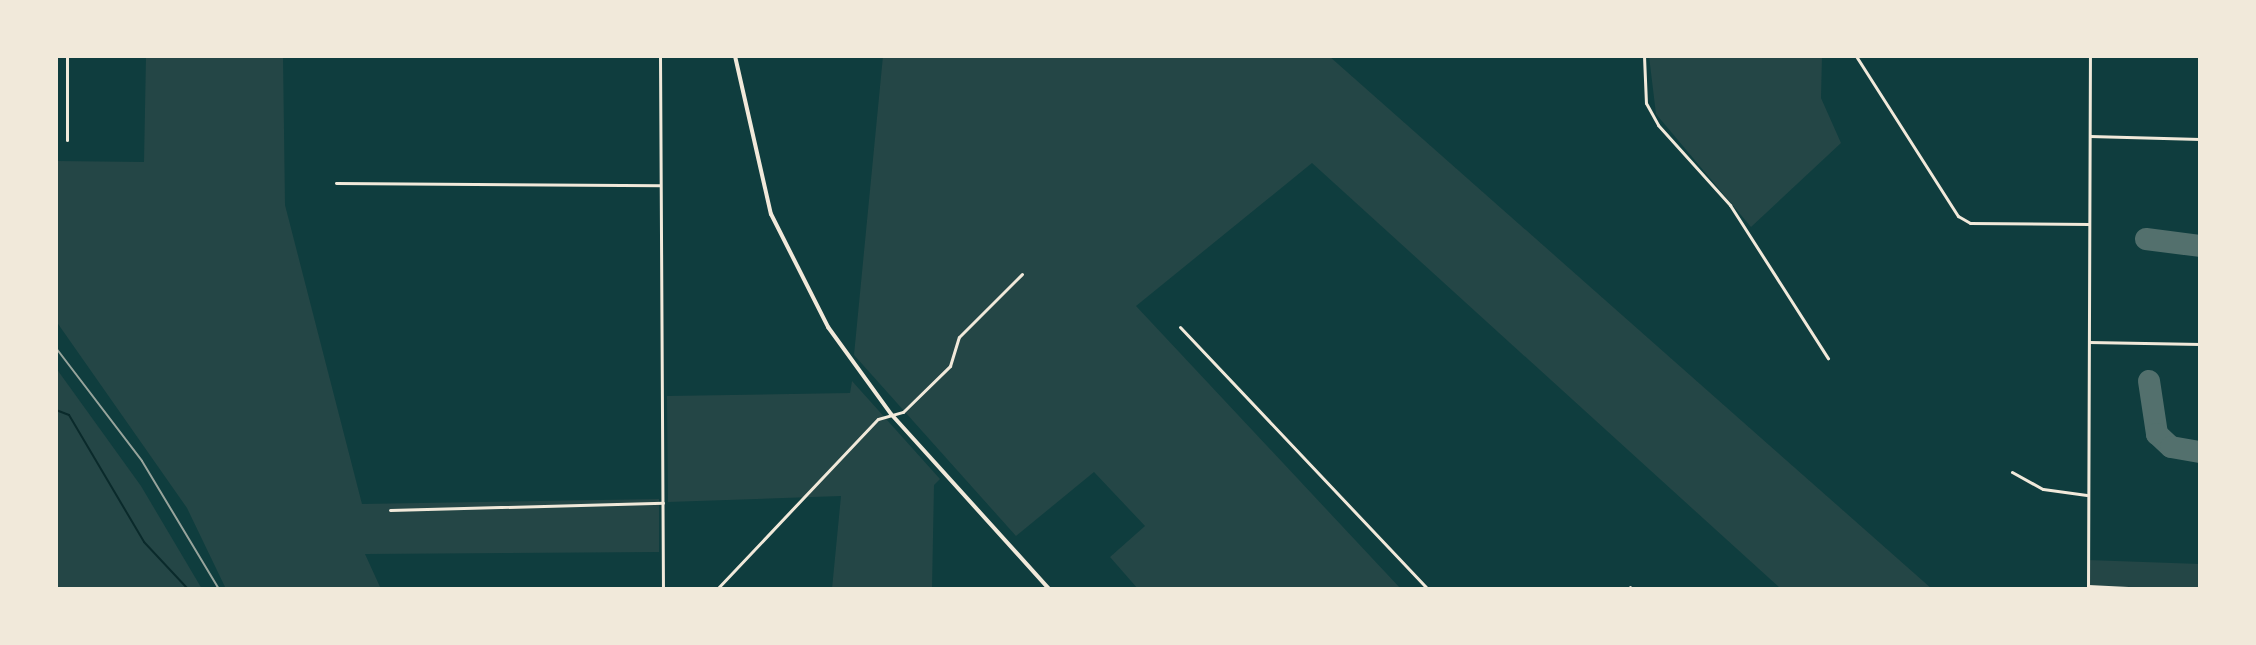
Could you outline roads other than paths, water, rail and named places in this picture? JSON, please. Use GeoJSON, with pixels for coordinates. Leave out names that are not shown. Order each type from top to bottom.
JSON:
{"type":"FeatureCollection","features":[{"type":"Feature","properties":{"kind":"street"},"geometry":{"type":"LineString","coordinates":[[67,56],[67,140]]}},
{"type":"Feature","properties":{"kind":"street"},"geometry":{"type":"LineString","coordinates":[[660,56],[663,589]]}},
{"type":"Feature","properties":{"kind":"street"},"geometry":{"type":"LineString","coordinates":[[735,56],[753,161],[771,214],[828,327],[891,414],[1049,589]]}},
{"type":"Feature","properties":{"kind":"street"},"geometry":{"type":"LineString","coordinates":[[1644,56],[1646,103],[1658,125],[1730,205],[1828,358]]}},
{"type":"Feature","properties":{"kind":"street"},"geometry":{"type":"LineString","coordinates":[[1856,56],[1958,216],[1970,223],[2089,224]]}},
{"type":"Feature","properties":{"kind":"street"},"geometry":{"type":"LineString","coordinates":[[2090,56],[2088,588],[2148,589]]}},
{"type":"Feature","properties":{"kind":"street"},"geometry":{"type":"LineString","coordinates":[[2090,136],[2200,139]]}},
{"type":"Feature","properties":{"kind":"street"},"geometry":{"type":"LineString","coordinates":[[336,183],[661,185]]}},
{"type":"Feature","properties":{"kind":"street"},"geometry":{"type":"LineString","coordinates":[[717,589],[891,414],[903,412],[950,366],[959,337],[1022,274]]}},
{"type":"Feature","properties":{"kind":"street"},"geometry":{"type":"LineString","coordinates":[[1180,327],[1428,589]]}},
{"type":"Feature","properties":{"kind":"street"},"geometry":{"type":"LineString","coordinates":[[2089,342],[2200,344]]}},
{"type":"Feature","properties":{"kind":"street"},"geometry":{"type":"LineString","coordinates":[[2012,472],[2043,489],[2089,495]]}},
{"type":"Feature","properties":{"kind":"street"},"geometry":{"type":"LineString","coordinates":[[390,510],[663,503]]}},
{"type":"Feature","properties":{"kind":"waterway"},"geometry":{"type":"LineString","coordinates":[[56,410],[69,415],[144,542],[188,589]]}},
{"type":"Feature","properties":{"kind":"railway"},"geometry":{"type":"LineString","coordinates":[[56,348],[142,461],[219,589]]}}]}
